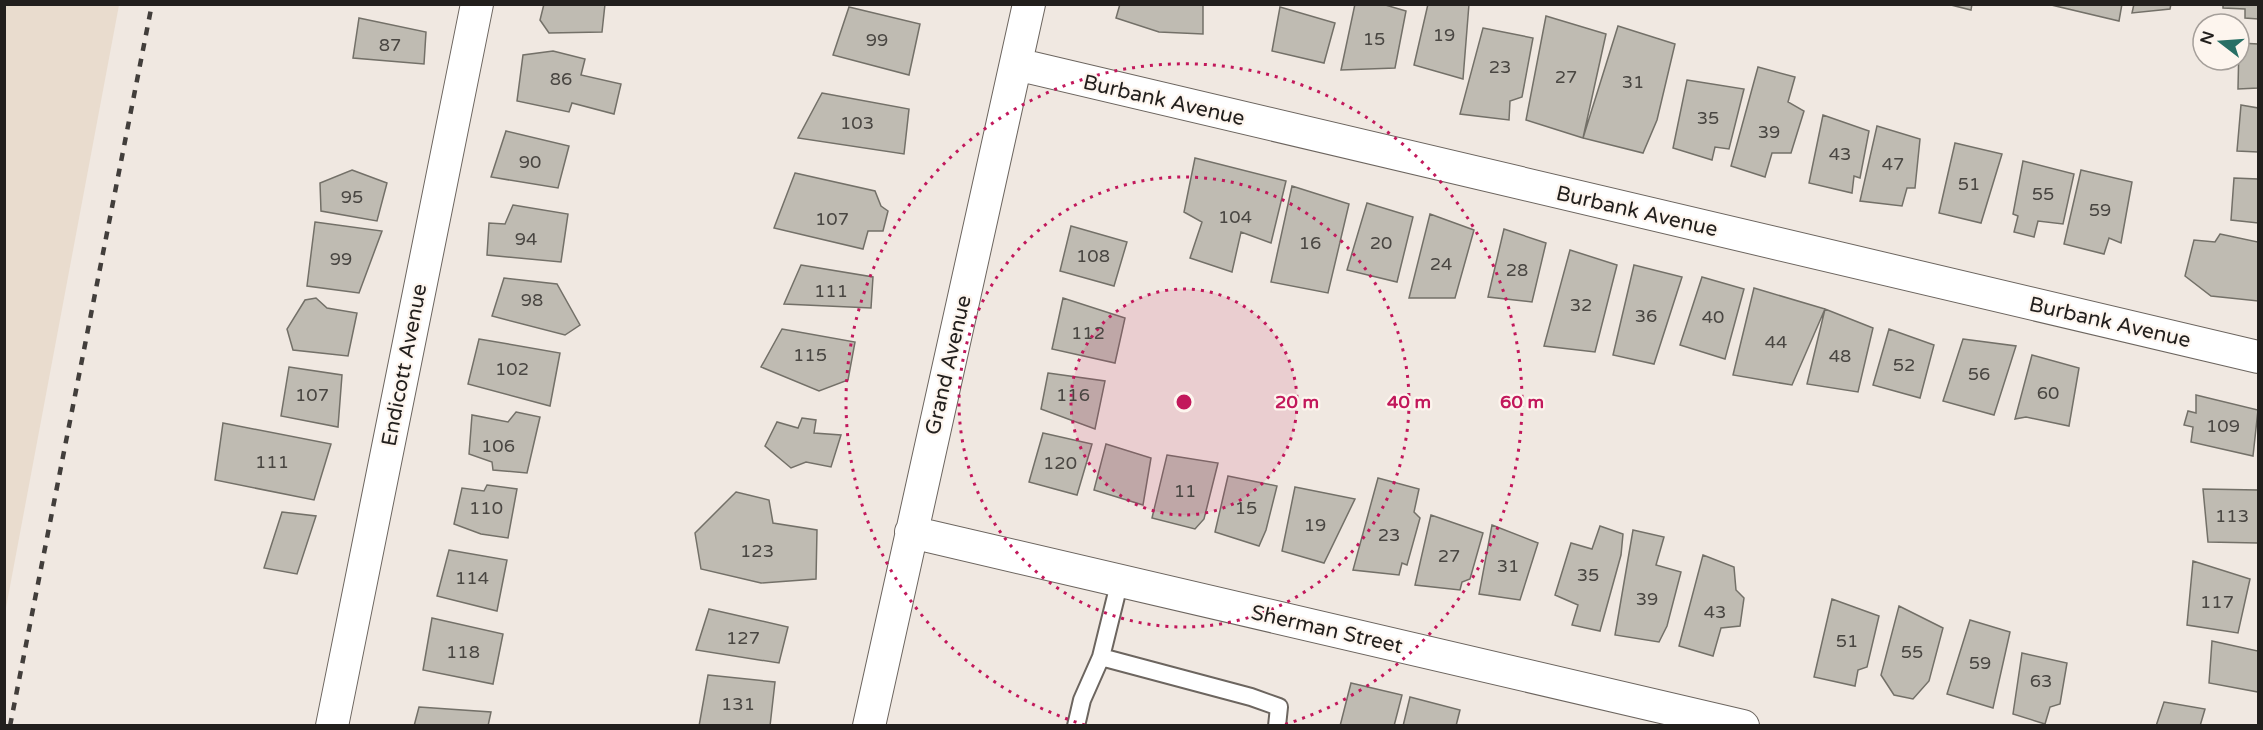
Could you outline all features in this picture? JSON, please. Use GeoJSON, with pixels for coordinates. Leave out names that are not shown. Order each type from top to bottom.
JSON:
{"type":"FeatureCollection","features":[{"type":"Feature","properties":{"kind":"street","name":"Endicott Avenue"},"geometry":{"type":"LineString","coordinates":[[332,726],[477,4]]}},
{"type":"Feature","properties":{"kind":"street","name":"Grand Avenue"},"geometry":{"type":"LineString","coordinates":[[868,726],[1029,4]]}},
{"type":"Feature","properties":{"kind":"street","name":"Burbank Avenue"},"geometry":{"type":"LineString","coordinates":[[1016,64],[2259,357]]}},
{"type":"Feature","properties":{"kind":"street","name":"Sherman Street"},"geometry":{"type":"LineString","coordinates":[[911,532],[1743,726]]}},
{"type":"Feature","properties":{"kind":"lane"},"geometry":{"type":"LineString","coordinates":[[1076,726],[1082,700],[1101,657],[1120,580]]}},
{"type":"Feature","properties":{"kind":"lane"},"geometry":{"type":"LineString","coordinates":[[1101,657],[1251,697],[1279,707],[1277,726]]}},
{"type":"Feature","properties":{"kind":"shaded area"},"geometry":{"type":"Polygon","coordinates":[[[4,5],[119,5],[5,613],[4,5]]]}},
{"type":"Feature","properties":{"kind":"building"},"geometry":{"type":"Polygon","coordinates":[[[544,4],[605,4],[602,32],[549,33],[540,20],[544,4]]]}},
{"type":"Feature","properties":{"kind":"building"},"geometry":{"type":"Polygon","coordinates":[[[1120,4],[1203,4],[1203,34],[1159,32],[1116,18],[1120,4]]]}},
{"type":"Feature","properties":{"kind":"building"},"geometry":{"type":"Polygon","coordinates":[[[1355,4],[1382,4],[1406,11],[1395,68],[1341,70],[1355,4]]]}},
{"type":"Feature","properties":{"kind":"building"},"geometry":{"type":"Polygon","coordinates":[[[1428,4],[1469,4],[1463,79],[1414,65],[1428,4]]]}},
{"type":"Feature","properties":{"kind":"building"},"geometry":{"type":"Polygon","coordinates":[[[1947,4],[1972,4],[1971,10],[1947,4]]]}},
{"type":"Feature","properties":{"kind":"building"},"geometry":{"type":"Polygon","coordinates":[[[2047,4],[2122,4],[2119,21],[2047,4]]]}},
{"type":"Feature","properties":{"kind":"building"},"geometry":{"type":"Polygon","coordinates":[[[2134,4],[2171,4],[2170,9],[2132,13],[2134,4]]]}},
{"type":"Feature","properties":{"kind":"building"},"geometry":{"type":"Polygon","coordinates":[[[2223,4],[2258,4],[2258,19],[2251,18],[2251,12],[2245,12],[2245,9],[2223,8],[2223,4]]]}},
{"type":"Feature","properties":{"kind":"building"},"geometry":{"type":"Polygon","coordinates":[[[849,7],[920,24],[909,75],[833,55],[849,7]]]}},
{"type":"Feature","properties":{"kind":"building"},"geometry":{"type":"Polygon","coordinates":[[[1280,7],[1335,23],[1324,63],[1272,51],[1280,7]]]}},
{"type":"Feature","properties":{"kind":"building"},"geometry":{"type":"Polygon","coordinates":[[[1546,16],[1606,34],[1583,138],[1526,120],[1546,16]]]}},
{"type":"Feature","properties":{"kind":"building"},"geometry":{"type":"Polygon","coordinates":[[[359,18],[426,32],[424,64],[353,58],[359,18]]]}},
{"type":"Feature","properties":{"kind":"building"},"geometry":{"type":"Polygon","coordinates":[[[1618,26],[1675,44],[1657,120],[1643,153],[1583,138],[1618,26]]]}},
{"type":"Feature","properties":{"kind":"building"},"geometry":{"type":"Polygon","coordinates":[[[1483,28],[1533,38],[1522,97],[1510,101],[1509,120],[1460,114],[1483,28]]]}},
{"type":"Feature","properties":{"kind":"building"},"geometry":{"type":"Polygon","coordinates":[[[2251,44],[2258,44],[2258,88],[2238,89],[2238,72],[2251,72],[2251,44]]]}},
{"type":"Feature","properties":{"kind":"building"},"geometry":{"type":"Polygon","coordinates":[[[553,51],[585,59],[581,75],[621,84],[614,114],[572,103],[569,112],[517,101],[523,55],[553,51]]]}},
{"type":"Feature","properties":{"kind":"building"},"geometry":{"type":"Polygon","coordinates":[[[1758,67],[1795,77],[1788,102],[1804,111],[1791,153],[1772,153],[1765,177],[1731,166],[1758,67]]]}},
{"type":"Feature","properties":{"kind":"building"},"geometry":{"type":"Polygon","coordinates":[[[1687,80],[1744,89],[1729,149],[1715,147],[1712,160],[1673,148],[1687,80]]]}},
{"type":"Feature","properties":{"kind":"building"},"geometry":{"type":"Polygon","coordinates":[[[822,93],[909,109],[904,154],[798,138],[822,93]]]}},
{"type":"Feature","properties":{"kind":"building"},"geometry":{"type":"Polygon","coordinates":[[[2241,105],[2258,108],[2258,152],[2237,151],[2241,105]]]}},
{"type":"Feature","properties":{"kind":"building"},"geometry":{"type":"Polygon","coordinates":[[[1823,115],[1869,131],[1860,178],[1854,176],[1852,193],[1809,183],[1823,115]]]}},
{"type":"Feature","properties":{"kind":"building"},"geometry":{"type":"Polygon","coordinates":[[[1877,126],[1920,139],[1915,188],[1907,188],[1902,206],[1860,201],[1877,126]]]}},
{"type":"Feature","properties":{"kind":"building"},"geometry":{"type":"Polygon","coordinates":[[[506,131],[569,146],[558,188],[491,177],[506,131]]]}},
{"type":"Feature","properties":{"kind":"building"},"geometry":{"type":"Polygon","coordinates":[[[1955,143],[2002,154],[1981,223],[1939,213],[1955,143]]]}},
{"type":"Feature","properties":{"kind":"building"},"geometry":{"type":"Polygon","coordinates":[[[1195,158],[1286,181],[1271,243],[1241,232],[1232,272],[1190,258],[1202,222],[1184,212],[1195,158]]]}},
{"type":"Feature","properties":{"kind":"building"},"geometry":{"type":"Polygon","coordinates":[[[2023,161],[2074,174],[2063,224],[2038,221],[2034,237],[2014,232],[2018,216],[2013,214],[2023,161]]]}},
{"type":"Feature","properties":{"kind":"building"},"geometry":{"type":"Polygon","coordinates":[[[352,170],[387,183],[377,221],[321,211],[320,183],[352,170]]]}},
{"type":"Feature","properties":{"kind":"building"},"geometry":{"type":"Polygon","coordinates":[[[2081,170],[2132,182],[2121,243],[2109,238],[2104,254],[2064,244],[2081,170]]]}},
{"type":"Feature","properties":{"kind":"building"},"geometry":{"type":"Polygon","coordinates":[[[795,173],[875,191],[881,206],[888,211],[883,231],[868,231],[863,249],[774,228],[795,173]]]}},
{"type":"Feature","properties":{"kind":"building"},"geometry":{"type":"Polygon","coordinates":[[[2234,178],[2258,179],[2258,223],[2231,220],[2234,178]]]}},
{"type":"Feature","properties":{"kind":"building"},"geometry":{"type":"Polygon","coordinates":[[[1292,186],[1349,204],[1328,293],[1271,282],[1292,186]]]}},
{"type":"Feature","properties":{"kind":"building"},"geometry":{"type":"Polygon","coordinates":[[[1367,203],[1413,217],[1397,282],[1347,270],[1367,203]]]}},
{"type":"Feature","properties":{"kind":"building"},"geometry":{"type":"Polygon","coordinates":[[[513,205],[568,214],[561,262],[487,255],[489,223],[505,224],[513,205]]]}},
{"type":"Feature","properties":{"kind":"building"},"geometry":{"type":"Polygon","coordinates":[[[1430,214],[1474,230],[1455,298],[1409,298],[1430,214]]]}},
{"type":"Feature","properties":{"kind":"building"},"geometry":{"type":"Polygon","coordinates":[[[315,222],[382,231],[359,293],[307,286],[315,222]]]}},
{"type":"Feature","properties":{"kind":"building"},"geometry":{"type":"Polygon","coordinates":[[[1071,226],[1127,242],[1114,286],[1060,271],[1071,226]]]}},
{"type":"Feature","properties":{"kind":"building"},"geometry":{"type":"Polygon","coordinates":[[[1504,229],[1546,243],[1532,302],[1488,297],[1504,229]]]}},
{"type":"Feature","properties":{"kind":"building"},"geometry":{"type":"Polygon","coordinates":[[[2220,234],[2258,242],[2258,301],[2211,296],[2185,276],[2194,240],[2215,242],[2220,234]]]}},
{"type":"Feature","properties":{"kind":"building"},"geometry":{"type":"Polygon","coordinates":[[[1570,250],[1617,265],[1595,352],[1544,346],[1570,250]]]}},
{"type":"Feature","properties":{"kind":"building"},"geometry":{"type":"Polygon","coordinates":[[[801,265],[873,277],[871,308],[784,304],[801,265]]]}},
{"type":"Feature","properties":{"kind":"building"},"geometry":{"type":"Polygon","coordinates":[[[1634,265],[1682,277],[1654,364],[1613,355],[1634,265]]]}},
{"type":"Feature","properties":{"kind":"building"},"geometry":{"type":"Polygon","coordinates":[[[1702,277],[1744,289],[1725,359],[1680,345],[1702,277]]]}},
{"type":"Feature","properties":{"kind":"building"},"geometry":{"type":"Polygon","coordinates":[[[504,278],[557,284],[580,325],[565,335],[492,316],[504,278]]]}},
{"type":"Feature","properties":{"kind":"building"},"geometry":{"type":"Polygon","coordinates":[[[1754,288],[1825,309],[1792,385],[1733,375],[1754,288]]]}},
{"type":"Feature","properties":{"kind":"building"},"geometry":{"type":"Polygon","coordinates":[[[316,298],[327,308],[357,313],[348,356],[293,350],[287,329],[305,300],[316,298]]]}},
{"type":"Feature","properties":{"kind":"building"},"geometry":{"type":"Polygon","coordinates":[[[1063,298],[1125,318],[1115,363],[1052,349],[1063,298]]]}},
{"type":"Feature","properties":{"kind":"building"},"geometry":{"type":"Polygon","coordinates":[[[1825,309],[1873,328],[1858,392],[1807,384],[1825,309]]]}},
{"type":"Feature","properties":{"kind":"building"},"geometry":{"type":"Polygon","coordinates":[[[782,329],[855,342],[848,380],[819,391],[761,367],[782,329]]]}},
{"type":"Feature","properties":{"kind":"building"},"geometry":{"type":"Polygon","coordinates":[[[1889,329],[1934,345],[1920,398],[1873,385],[1889,329]]]}},
{"type":"Feature","properties":{"kind":"building"},"geometry":{"type":"Polygon","coordinates":[[[479,339],[560,353],[550,406],[468,384],[479,339]]]}},
{"type":"Feature","properties":{"kind":"building"},"geometry":{"type":"Polygon","coordinates":[[[1963,339],[2016,346],[1994,415],[1943,401],[1963,339]]]}},
{"type":"Feature","properties":{"kind":"building"},"geometry":{"type":"Polygon","coordinates":[[[2032,355],[2079,368],[2069,426],[2026,417],[2015,419],[2032,355]]]}},
{"type":"Feature","properties":{"kind":"building"},"geometry":{"type":"Polygon","coordinates":[[[289,367],[342,375],[338,427],[281,416],[289,367]]]}},
{"type":"Feature","properties":{"kind":"building"},"geometry":{"type":"Polygon","coordinates":[[[1048,373],[1105,381],[1095,429],[1041,409],[1048,373]]]}},
{"type":"Feature","properties":{"kind":"building"},"geometry":{"type":"Polygon","coordinates":[[[2196,395],[2258,410],[2253,456],[2191,442],[2193,427],[2184,425],[2188,411],[2196,413],[2196,395]]]}},
{"type":"Feature","properties":{"kind":"building"},"geometry":{"type":"Polygon","coordinates":[[[516,412],[540,417],[527,473],[493,470],[492,462],[469,454],[472,415],[508,422],[516,412]]]}},
{"type":"Feature","properties":{"kind":"building"},"geometry":{"type":"Polygon","coordinates":[[[802,418],[816,420],[814,433],[841,435],[831,467],[806,462],[791,468],[765,446],[777,422],[798,428],[802,418]]]}},
{"type":"Feature","properties":{"kind":"building"},"geometry":{"type":"Polygon","coordinates":[[[223,423],[331,444],[314,500],[215,480],[223,423]]]}},
{"type":"Feature","properties":{"kind":"building"},"geometry":{"type":"Polygon","coordinates":[[[1043,433],[1092,444],[1077,495],[1029,482],[1043,433]]]}},
{"type":"Feature","properties":{"kind":"building"},"geometry":{"type":"Polygon","coordinates":[[[1106,444],[1151,458],[1143,505],[1094,490],[1106,444]]]}},
{"type":"Feature","properties":{"kind":"building"},"geometry":{"type":"Polygon","coordinates":[[[1167,455],[1218,463],[1204,519],[1195,529],[1152,518],[1167,455]]]}},
{"type":"Feature","properties":{"kind":"building"},"geometry":{"type":"Polygon","coordinates":[[[1228,476],[1277,486],[1266,530],[1259,546],[1215,532],[1228,476]]]}},
{"type":"Feature","properties":{"kind":"building"},"geometry":{"type":"Polygon","coordinates":[[[1378,478],[1419,489],[1414,512],[1420,518],[1407,565],[1402,563],[1399,575],[1353,570],[1378,478]]]}},
{"type":"Feature","properties":{"kind":"building"},"geometry":{"type":"Polygon","coordinates":[[[487,485],[517,489],[508,538],[481,534],[454,524],[462,488],[484,491],[487,485]]]}},
{"type":"Feature","properties":{"kind":"building"},"geometry":{"type":"Polygon","coordinates":[[[1295,487],[1355,499],[1324,563],[1282,551],[1295,487]]]}},
{"type":"Feature","properties":{"kind":"building"},"geometry":{"type":"Polygon","coordinates":[[[2203,489],[2258,490],[2258,543],[2208,542],[2203,489]]]}},
{"type":"Feature","properties":{"kind":"building"},"geometry":{"type":"Polygon","coordinates":[[[736,492],[769,500],[773,523],[817,530],[816,579],[761,583],[701,569],[695,533],[736,492]]]}},
{"type":"Feature","properties":{"kind":"building"},"geometry":{"type":"Polygon","coordinates":[[[282,512],[316,516],[297,574],[264,568],[282,512]]]}},
{"type":"Feature","properties":{"kind":"building"},"geometry":{"type":"Polygon","coordinates":[[[1431,515],[1483,533],[1470,579],[1462,582],[1460,590],[1415,585],[1431,515]]]}},
{"type":"Feature","properties":{"kind":"building"},"geometry":{"type":"Polygon","coordinates":[[[1492,525],[1538,543],[1520,600],[1479,594],[1492,525]]]}},
{"type":"Feature","properties":{"kind":"building"},"geometry":{"type":"Polygon","coordinates":[[[1600,526],[1623,534],[1621,555],[1600,631],[1572,625],[1578,605],[1555,595],[1571,543],[1592,549],[1600,526]]]}},
{"type":"Feature","properties":{"kind":"building"},"geometry":{"type":"Polygon","coordinates":[[[1633,530],[1664,537],[1656,565],[1681,572],[1667,626],[1659,642],[1615,635],[1633,530]]]}},
{"type":"Feature","properties":{"kind":"building"},"geometry":{"type":"Polygon","coordinates":[[[449,550],[507,560],[497,611],[437,596],[449,550]]]}},
{"type":"Feature","properties":{"kind":"building"},"geometry":{"type":"Polygon","coordinates":[[[1703,555],[1734,567],[1736,590],[1744,598],[1740,626],[1721,628],[1713,656],[1679,646],[1703,555]]]}},
{"type":"Feature","properties":{"kind":"building"},"geometry":{"type":"Polygon","coordinates":[[[2193,561],[2250,579],[2238,633],[2187,625],[2193,561]]]}},
{"type":"Feature","properties":{"kind":"building"},"geometry":{"type":"Polygon","coordinates":[[[1832,599],[1879,616],[1867,667],[1858,670],[1855,686],[1814,677],[1832,599]]]}},
{"type":"Feature","properties":{"kind":"building"},"geometry":{"type":"Polygon","coordinates":[[[1899,606],[1943,628],[1929,681],[1913,699],[1894,695],[1881,675],[1899,606]]]}},
{"type":"Feature","properties":{"kind":"building"},"geometry":{"type":"Polygon","coordinates":[[[709,609],[788,627],[779,663],[696,650],[709,609]]]}},
{"type":"Feature","properties":{"kind":"building"},"geometry":{"type":"Polygon","coordinates":[[[432,618],[503,634],[493,684],[423,670],[432,618]]]}},
{"type":"Feature","properties":{"kind":"building"},"geometry":{"type":"Polygon","coordinates":[[[1970,620],[2010,632],[1993,708],[1947,694],[1970,620]]]}},
{"type":"Feature","properties":{"kind":"building"},"geometry":{"type":"Polygon","coordinates":[[[2212,641],[2258,651],[2258,692],[2209,683],[2212,641]]]}},
{"type":"Feature","properties":{"kind":"building"},"geometry":{"type":"Polygon","coordinates":[[[2022,653],[2067,663],[2060,704],[2050,707],[2045,724],[2013,714],[2022,653]]]}},
{"type":"Feature","properties":{"kind":"building"},"geometry":{"type":"Polygon","coordinates":[[[708,675],[775,682],[770,726],[699,726],[708,675]]]}},
{"type":"Feature","properties":{"kind":"building"},"geometry":{"type":"Polygon","coordinates":[[[1351,683],[1402,695],[1394,726],[1340,726],[1351,683]]]}},
{"type":"Feature","properties":{"kind":"building"},"geometry":{"type":"Polygon","coordinates":[[[1410,697],[1460,710],[1456,726],[1403,726],[1410,697]]]}},
{"type":"Feature","properties":{"kind":"building"},"geometry":{"type":"Polygon","coordinates":[[[2164,702],[2205,709],[2200,726],[2156,726],[2164,702]]]}},
{"type":"Feature","properties":{"kind":"building"},"geometry":{"type":"Polygon","coordinates":[[[419,707],[491,712],[488,726],[414,726],[419,707]]]}},
{"type":"Feature","properties":{"kind":"railway"},"geometry":{"type":"LineString","coordinates":[[10,726],[152,4]]}}]}
